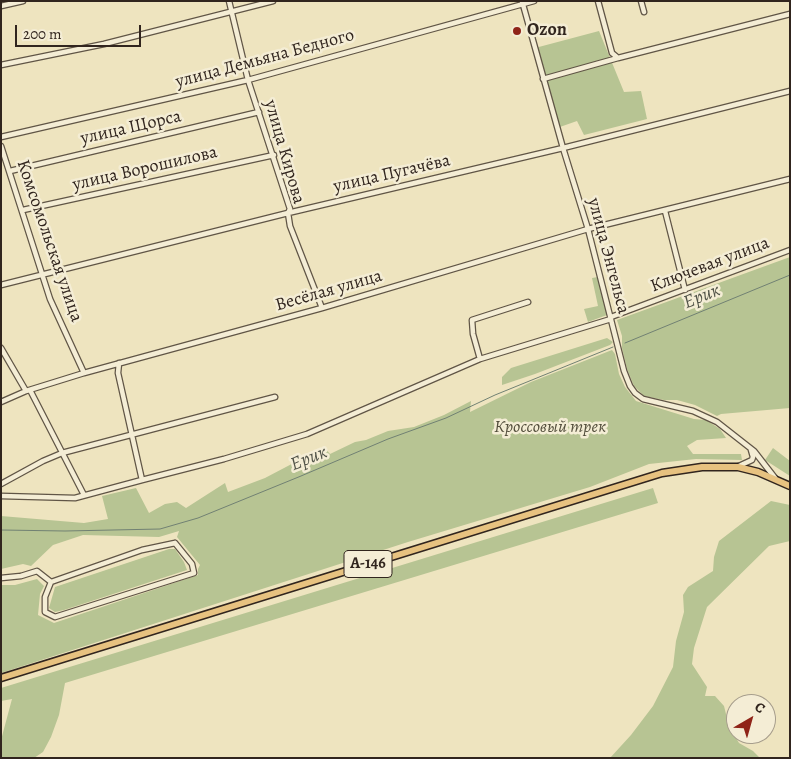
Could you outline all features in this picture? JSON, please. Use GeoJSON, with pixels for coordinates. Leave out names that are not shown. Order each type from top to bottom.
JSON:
{"type":"FeatureCollection","features":[{"type":"Feature","properties":{"kind":"highway","name":"А-146"},"geometry":{"type":"LineString","coordinates":[[1,678],[654,476],[685,469],[720,466],[738,467],[776,479],[790,486]]}},
{"type":"Feature","properties":{"kind":"street"},"geometry":{"type":"LineString","coordinates":[[1,6],[22,1]]}},
{"type":"Feature","properties":{"kind":"street","name":"улица Кирова"},"geometry":{"type":"LineString","coordinates":[[229,1],[248,80],[274,155],[290,209],[288,213],[290,226],[322,308]]}},
{"type":"Feature","properties":{"kind":"street"},"geometry":{"type":"LineString","coordinates":[[1,65],[104,44],[273,1]]}},
{"type":"Feature","properties":{"kind":"street","name":"улица Демьяна Бедного"},"geometry":{"type":"LineString","coordinates":[[1,137],[248,80],[534,1]]}},
{"type":"Feature","properties":{"kind":"street"},"geometry":{"type":"LineString","coordinates":[[598,1],[612,53],[618,58]]}},
{"type":"Feature","properties":{"kind":"street"},"geometry":{"type":"LineString","coordinates":[[641,1],[644,12]]}},
{"type":"Feature","properties":{"kind":"street","name":"улица Энгельса"},"geometry":{"type":"LineString","coordinates":[[522,3],[588,229],[624,370],[635,394],[643,399],[710,417],[749,447],[776,479]]}},
{"type":"Feature","properties":{"kind":"street"},"geometry":{"type":"LineString","coordinates":[[543,79],[790,14]]}},
{"type":"Feature","properties":{"kind":"street","name":"улица Пугачёва"},"geometry":{"type":"LineString","coordinates":[[1,285],[790,91]]}},
{"type":"Feature","properties":{"kind":"street","name":"улица Щорса"},"geometry":{"type":"LineString","coordinates":[[10,171],[259,112]]}},
{"type":"Feature","properties":{"kind":"street","name":"Комсомольская улица"},"geometry":{"type":"LineString","coordinates":[[1,146],[50,299],[84,373]]}},
{"type":"Feature","properties":{"kind":"street","name":"улица Ворошилова"},"geometry":{"type":"LineString","coordinates":[[22,210],[274,155]]}},
{"type":"Feature","properties":{"kind":"street","name":"Весёлая улица"},"geometry":{"type":"LineString","coordinates":[[1,402],[28,390],[84,373],[322,308],[588,229],[790,180]]}},
{"type":"Feature","properties":{"kind":"street"},"geometry":{"type":"LineString","coordinates":[[665,211],[685,290]]}},
{"type":"Feature","properties":{"kind":"street","name":"Ключевая улица"},"geometry":{"type":"LineString","coordinates":[[1,496],[75,498],[180,472],[307,434],[480,359],[548,340],[611,318],[790,250]]}},
{"type":"Feature","properties":{"kind":"street"},"geometry":{"type":"LineString","coordinates":[[480,359],[473,334],[472,320],[528,302]]}},
{"type":"Feature","properties":{"kind":"street"},"geometry":{"type":"LineString","coordinates":[[1,348],[28,390],[84,495]]}},
{"type":"Feature","properties":{"kind":"street"},"geometry":{"type":"LineString","coordinates":[[118,363],[118,373],[142,480]]}},
{"type":"Feature","properties":{"kind":"street"},"geometry":{"type":"LineString","coordinates":[[1,484],[62,453],[275,397]]}},
{"type":"Feature","properties":{"kind":"street"},"geometry":{"type":"LineString","coordinates":[[738,467],[752,460],[753,457],[749,447]]}},
{"type":"Feature","properties":{"kind":"street"},"geometry":{"type":"LineString","coordinates":[[175,543],[192,564],[194,573],[55,617],[45,612],[45,597],[51,582],[142,550],[175,543]]}},
{"type":"Feature","properties":{"kind":"street"},"geometry":{"type":"LineString","coordinates":[[1,578],[22,576],[37,571],[51,582]]}},
{"type":"Feature","properties":{"kind":"green space"},"geometry":{"type":"Polygon","coordinates":[[[599,31],[624,92],[641,91],[647,119],[584,135],[577,121],[557,128],[535,48],[599,31]]]}},
{"type":"Feature","properties":{"kind":"green space"},"geometry":{"type":"Polygon","coordinates":[[[790,257],[790,408],[721,414],[717,416],[695,405],[677,400],[664,400],[644,396],[634,386],[627,369],[622,348],[622,336],[617,320],[790,257]]]}},
{"type":"Feature","properties":{"kind":"green space"},"geometry":{"type":"Polygon","coordinates":[[[598,277],[607,315],[588,322],[584,309],[598,306],[592,278],[598,277]]]}},
{"type":"Feature","properties":{"kind":"green space"},"geometry":{"type":"Polygon","coordinates":[[[607,338],[613,342],[610,345],[502,385],[502,377],[511,368],[607,338]]]}},
{"type":"Feature","properties":{"kind":"green space","name":"Кроссовый трек"},"geometry":{"type":"Polygon","coordinates":[[[612,350],[615,354],[619,374],[625,387],[636,401],[694,419],[706,420],[720,429],[726,438],[697,440],[687,446],[693,454],[741,454],[742,460],[696,459],[649,464],[590,487],[408,542],[1,673],[1,585],[15,585],[37,579],[44,586],[40,594],[38,615],[54,623],[198,575],[200,565],[177,537],[179,531],[159,537],[83,535],[53,545],[31,566],[23,564],[1,569],[1,516],[84,523],[108,519],[102,496],[136,488],[149,513],[165,504],[177,502],[186,508],[225,483],[228,492],[265,478],[324,447],[330,454],[355,442],[366,440],[388,431],[414,427],[444,415],[471,401],[470,412],[531,382],[612,350]]]}},
{"type":"Feature","properties":{"kind":"green space"},"geometry":{"type":"Polygon","coordinates":[[[773,448],[790,461],[790,476],[765,460],[773,448]]]}},
{"type":"Feature","properties":{"kind":"green space"},"geometry":{"type":"Polygon","coordinates":[[[653,488],[658,503],[65,683],[59,715],[43,752],[34,758],[1,758],[1,740],[12,699],[1,701],[1,688],[653,488]]]}},
{"type":"Feature","properties":{"kind":"green space"},"geometry":{"type":"Polygon","coordinates":[[[771,501],[790,505],[790,541],[769,546],[707,607],[694,648],[692,664],[707,687],[705,696],[715,696],[724,706],[726,714],[726,744],[741,744],[753,751],[760,758],[610,758],[631,735],[653,706],[673,667],[676,641],[684,612],[683,595],[688,587],[713,571],[714,557],[719,541],[771,501]]]}},
{"type":"Feature","properties":{"kind":"green space"},"geometry":{"type":"Polygon","coordinates":[[[169,549],[175,549],[187,570],[64,610],[55,612],[49,608],[55,587],[169,549]]]}},
{"type":"Feature","properties":{"kind":"waterway","name":"Ерик"},"geometry":{"type":"LineString","coordinates":[[625,343],[790,275]]}},
{"type":"Feature","properties":{"kind":"waterway","name":"Ерик"},"geometry":{"type":"LineString","coordinates":[[1,530],[160,529],[198,518],[388,439],[446,418],[495,395],[613,347]]}},
{"type":"Feature","properties":{"kind":"place","name":"Ozon"},"geometry":{"type":"Point","coordinates":[517,31]}}]}
